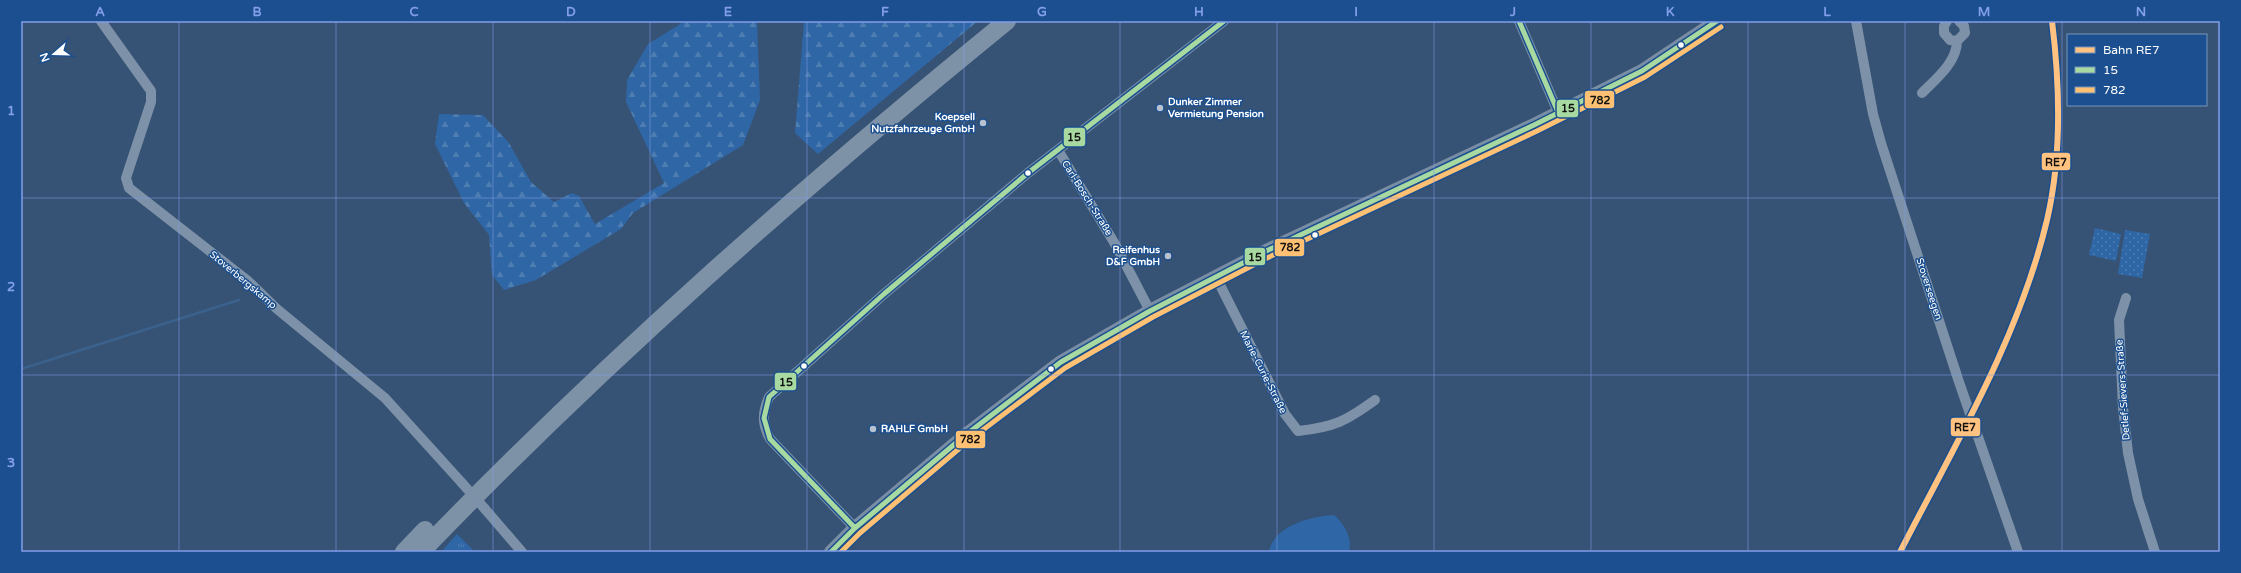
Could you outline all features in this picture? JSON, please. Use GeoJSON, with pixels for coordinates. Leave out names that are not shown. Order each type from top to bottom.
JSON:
{"type":"FeatureCollection","features":[{"type":"Feature","properties":{"kind":"highway"},"geometry":{"type":"LineString","coordinates":[[404,552],[543,414],[687,278],[789,187],[987,21]]}},
{"type":"Feature","properties":{"kind":"highway"},"geometry":{"type":"LineString","coordinates":[[421,552],[532,440],[690,291],[800,193],[1007,21]]}},
{"type":"Feature","properties":{"kind":"street","name":"Stoverbergskamp"},"geometry":{"type":"LineString","coordinates":[[101,21],[151,92],[150,102],[126,178],[129,188],[248,281],[277,309],[385,398],[522,552]]}},
{"type":"Feature","properties":{"kind":"street"},"geometry":{"type":"LineString","coordinates":[[855,528],[770,439],[763,421],[764,410],[769,398],[890,288],[1136,87],[1224,21]]}},
{"type":"Feature","properties":{"kind":"street"},"geometry":{"type":"LineString","coordinates":[[1519,21],[1558,112]]}},
{"type":"Feature","properties":{"kind":"street"},"geometry":{"type":"LineString","coordinates":[[831,552],[855,528],[963,437],[1062,362],[1150,311],[1216,277],[1642,71],[1717,21]]}},
{"type":"Feature","properties":{"kind":"street","name":"Stoverseegen"},"geometry":{"type":"LineString","coordinates":[[1856,21],[1881,144],[1959,382],[2018,552]]}},
{"type":"Feature","properties":{"kind":"street"},"geometry":{"type":"LineString","coordinates":[[1947,21],[1944,26],[1944,33],[1950,40],[1957,41]]}},
{"type":"Feature","properties":{"kind":"street"},"geometry":{"type":"LineString","coordinates":[[1922,93],[1937,78],[1957,52],[1957,41],[1965,33],[1964,26],[1959,21]]}},
{"type":"Feature","properties":{"kind":"street","name":"Carl-Bosch-Straße"},"geometry":{"type":"LineString","coordinates":[[1058,150],[1116,244],[1150,311]]}},
{"type":"Feature","properties":{"kind":"street","name":"Marie-Curie-Straße"},"geometry":{"type":"LineString","coordinates":[[1216,277],[1285,414],[1298,431],[1320,429],[1348,420],[1375,400]]}},
{"type":"Feature","properties":{"kind":"street","name":"Detlef-Sievers-Straße"},"geometry":{"type":"LineString","coordinates":[[2126,298],[2119,320],[2123,408],[2128,453],[2138,499],[2155,552]]}},
{"type":"Feature","properties":{"kind":"green space"},"geometry":{"type":"Polygon","coordinates":[[[685,21],[757,21],[760,100],[743,145],[633,213],[621,229],[536,280],[504,290],[492,275],[489,235],[464,203],[435,144],[439,114],[483,115],[509,143],[531,182],[554,202],[572,193],[579,196],[595,224],[664,183],[626,102],[627,80],[648,44],[685,21]]]}},
{"type":"Feature","properties":{"kind":"green space"},"geometry":{"type":"Polygon","coordinates":[[[804,21],[978,21],[818,154],[795,133],[804,21]]]}},
{"type":"Feature","properties":{"kind":"green space"},"geometry":{"type":"Polygon","coordinates":[[[2095,228],[2121,234],[2116,261],[2089,255],[2095,228]]]}},
{"type":"Feature","properties":{"kind":"green space"},"geometry":{"type":"Polygon","coordinates":[[[2125,230],[2150,234],[2142,278],[2118,274],[2125,230]]]}},
{"type":"Feature","properties":{"kind":"green space"},"geometry":{"type":"Polygon","coordinates":[[[1334,515],[1338,518],[1347,532],[1350,542],[1349,552],[1269,552],[1272,543],[1285,529],[1304,520],[1334,515]]]}},
{"type":"Feature","properties":{"kind":"green space"},"geometry":{"type":"Polygon","coordinates":[[[457,534],[475,552],[441,552],[457,534]]]}},
{"type":"Feature","properties":{"kind":"waterway"},"geometry":{"type":"LineString","coordinates":[[21,369],[239,300]]}},
{"type":"Feature","properties":{"kind":"rail line","name":"RE7"},"geometry":{"type":"LineString","coordinates":[[1900,552],[1984,390],[2003,349],[2035,264],[2052,196],[2057,146],[2058,96],[2052,21]]}},
{"type":"Feature","properties":{"kind":"transit line","name":"15"},"geometry":{"type":"LineString","coordinates":[[855,528],[770,439],[764,418],[769,397],[884,294],[1028,173],[1224,21]]}},
{"type":"Feature","properties":{"kind":"transit line","name":"15"},"geometry":{"type":"LineString","coordinates":[[1519,21],[1558,112]]}},
{"type":"Feature","properties":{"kind":"transit line","name":"15"},"geometry":{"type":"LineString","coordinates":[[831,552],[855,528],[963,437],[1061,362],[1150,311],[1264,252],[1534,125],[1642,71],[1717,21]]}},
{"type":"Feature","properties":{"kind":"transit line","name":"782"},"geometry":{"type":"LineString","coordinates":[[841,552],[860,533],[967,442],[1065,368],[1153,317],[1267,258],[1537,131],[1645,77],[1721,27]]}},
{"type":"Feature","properties":{"kind":"place","name":"Dunker Zimmer Vermietung Pension"},"geometry":{"type":"Point","coordinates":[1160,108]}},
{"type":"Feature","properties":{"kind":"place","name":"Koepsell Nutzfahrzeuge GmbH"},"geometry":{"type":"Point","coordinates":[983,123]}},
{"type":"Feature","properties":{"kind":"place","name":"Reifenhus D&F GmbH"},"geometry":{"type":"Point","coordinates":[1168,256]}},
{"type":"Feature","properties":{"kind":"place","name":"RAHLF GmbH"},"geometry":{"type":"Point","coordinates":[873,429]}}]}
